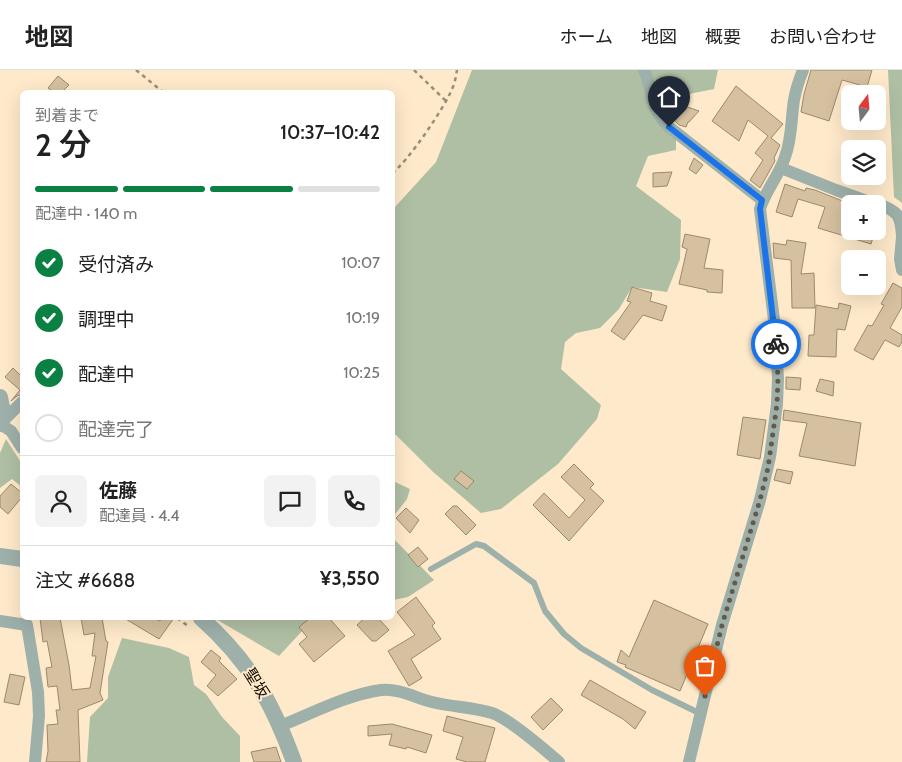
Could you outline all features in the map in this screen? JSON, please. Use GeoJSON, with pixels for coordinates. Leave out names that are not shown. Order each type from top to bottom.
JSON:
{"type":"FeatureCollection","features":[{"type":"Feature","properties":{"kind":"street"},"geometry":{"type":"LineString","coordinates":[[644,70],[648,79],[652,102],[658,115],[669,127],[762,200]]}},
{"type":"Feature","properties":{"kind":"street"},"geometry":{"type":"LineString","coordinates":[[689,762],[722,625],[760,500],[770,457],[777,404],[778,378],[760,209],[762,200],[781,168],[789,144],[794,99],[803,70]]}},
{"type":"Feature","properties":{"kind":"street"},"geometry":{"type":"LineString","coordinates":[[781,168],[852,195]]}},
{"type":"Feature","properties":{"kind":"street"},"geometry":{"type":"LineString","coordinates":[[886,208],[898,215],[902,226],[900,259],[902,270]]}},
{"type":"Feature","properties":{"kind":"street"},"geometry":{"type":"LineString","coordinates":[[0,397],[2,412],[0,424]]}},
{"type":"Feature","properties":{"kind":"street"},"geometry":{"type":"LineString","coordinates":[[0,424],[20,404]]}},
{"type":"Feature","properties":{"kind":"street"},"geometry":{"type":"LineString","coordinates":[[0,424],[11,431],[20,445]]}},
{"type":"Feature","properties":{"kind":"street"},"geometry":{"type":"LineString","coordinates":[[0,556],[20,559]]}},
{"type":"Feature","properties":{"kind":"street","name":"聖坂"},"geometry":{"type":"LineString","coordinates":[[203,620],[240,657],[258,682],[280,726],[294,762]]}},
{"type":"Feature","properties":{"kind":"street"},"geometry":{"type":"LineString","coordinates":[[0,621],[27,625],[38,692],[39,716],[35,762]]}},
{"type":"Feature","properties":{"kind":"street"},"geometry":{"type":"LineString","coordinates":[[280,726],[362,694],[384,690],[404,693],[451,706],[493,713],[508,721],[559,762]]}},
{"type":"Feature","properties":{"kind":"lane"},"geometry":{"type":"LineString","coordinates":[[431,569],[476,544],[484,546],[534,583],[545,611],[564,634],[581,648],[652,690],[701,714]]}},
{"type":"Feature","properties":{"kind":"path"},"geometry":{"type":"LineString","coordinates":[[136,70],[161,90]]}},
{"type":"Feature","properties":{"kind":"path"},"geometry":{"type":"LineString","coordinates":[[414,70],[446,101]]}},
{"type":"Feature","properties":{"kind":"path"},"geometry":{"type":"LineString","coordinates":[[395,171],[408,158],[446,101],[452,89],[457,70]]}},
{"type":"Feature","properties":{"kind":"green space"},"geometry":{"type":"Polygon","coordinates":[[[472,70],[718,70],[714,89],[669,98],[676,138],[676,150],[648,156],[636,186],[681,220],[680,259],[667,292],[632,287],[619,309],[600,328],[576,333],[565,342],[561,369],[601,405],[597,419],[558,464],[501,509],[481,513],[432,471],[395,435],[395,207],[436,162],[472,70]]]}},
{"type":"Feature","properties":{"kind":"green space"},"geometry":{"type":"Polygon","coordinates":[[[888,70],[902,70],[902,203],[894,197],[888,70]]]}},
{"type":"Feature","properties":{"kind":"green space"},"geometry":{"type":"Polygon","coordinates":[[[6,439],[20,461],[20,485],[12,479],[0,488],[0,453],[6,439]]]}},
{"type":"Feature","properties":{"kind":"green space"},"geometry":{"type":"Polygon","coordinates":[[[395,482],[410,489],[407,499],[395,514],[395,482]]]}},
{"type":"Feature","properties":{"kind":"green space"},"geometry":{"type":"Polygon","coordinates":[[[395,540],[434,580],[408,597],[395,600],[395,540]]]}},
{"type":"Feature","properties":{"kind":"green space"},"geometry":{"type":"Polygon","coordinates":[[[217,620],[312,620],[279,656],[217,620]]]}},
{"type":"Feature","properties":{"kind":"green space"},"geometry":{"type":"Polygon","coordinates":[[[122,638],[169,648],[189,657],[194,685],[206,694],[222,717],[240,736],[240,762],[87,762],[90,717],[108,698],[108,677],[122,638]]]}},
{"type":"Feature","properties":{"kind":"building"},"geometry":{"type":"Polygon","coordinates":[[[811,70],[872,70],[868,85],[842,80],[829,121],[801,112],[811,70]]]}},
{"type":"Feature","properties":{"kind":"building"},"geometry":{"type":"Polygon","coordinates":[[[58,76],[69,85],[64,90],[51,90],[48,88],[58,76]]]}},
{"type":"Feature","properties":{"kind":"building"},"geometry":{"type":"Polygon","coordinates":[[[736,86],[783,124],[771,138],[780,145],[774,158],[775,161],[760,188],[750,180],[763,160],[755,153],[768,136],[748,120],[739,141],[712,121],[736,86]]]}},
{"type":"Feature","properties":{"kind":"building"},"geometry":{"type":"Polygon","coordinates":[[[679,104],[699,111],[688,122],[686,127],[679,125],[674,120],[679,104]]]}},
{"type":"Feature","properties":{"kind":"building"},"geometry":{"type":"Polygon","coordinates":[[[694,158],[703,165],[696,174],[689,169],[694,158]]]}},
{"type":"Feature","properties":{"kind":"building"},"geometry":{"type":"Polygon","coordinates":[[[672,172],[667,186],[653,187],[653,173],[672,172]]]}},
{"type":"Feature","properties":{"kind":"building"},"geometry":{"type":"Polygon","coordinates":[[[785,184],[805,191],[806,188],[815,190],[841,200],[841,235],[818,228],[825,207],[798,199],[792,217],[776,212],[785,184]]]}},
{"type":"Feature","properties":{"kind":"building"},"geometry":{"type":"Polygon","coordinates":[[[685,234],[710,239],[704,268],[723,270],[722,293],[707,292],[707,290],[679,284],[687,249],[682,247],[685,234]]]}},
{"type":"Feature","properties":{"kind":"building"},"geometry":{"type":"Polygon","coordinates":[[[787,240],[806,243],[801,274],[814,273],[815,308],[792,308],[791,260],[774,258],[773,243],[786,245],[787,240]]]}},
{"type":"Feature","properties":{"kind":"building"},"geometry":{"type":"Polygon","coordinates":[[[858,240],[872,240],[871,244],[858,240]]]}},
{"type":"Feature","properties":{"kind":"building"},"geometry":{"type":"Polygon","coordinates":[[[893,283],[902,288],[902,307],[890,328],[902,335],[902,342],[899,347],[885,340],[873,360],[854,350],[868,325],[872,326],[884,305],[881,304],[893,283]]]}},
{"type":"Feature","properties":{"kind":"building"},"geometry":{"type":"Polygon","coordinates":[[[632,287],[652,293],[650,301],[667,306],[662,321],[643,315],[624,340],[611,331],[631,302],[627,301],[632,287]]]}},
{"type":"Feature","properties":{"kind":"building"},"geometry":{"type":"Polygon","coordinates":[[[839,303],[851,306],[845,330],[837,329],[836,357],[808,356],[809,335],[814,335],[816,305],[838,309],[839,303]]]}},
{"type":"Feature","properties":{"kind":"building"},"geometry":{"type":"Polygon","coordinates":[[[13,368],[20,375],[20,390],[5,377],[13,368]]]}},
{"type":"Feature","properties":{"kind":"building"},"geometry":{"type":"Polygon","coordinates":[[[786,377],[801,378],[800,390],[786,389],[786,377]]]}},
{"type":"Feature","properties":{"kind":"building"},"geometry":{"type":"Polygon","coordinates":[[[820,379],[834,382],[833,396],[816,391],[820,379]]]}},
{"type":"Feature","properties":{"kind":"building"},"geometry":{"type":"Polygon","coordinates":[[[20,390],[20,395],[11,401],[20,390]]]}},
{"type":"Feature","properties":{"kind":"building"},"geometry":{"type":"Polygon","coordinates":[[[784,410],[861,423],[855,466],[799,456],[807,423],[783,420],[784,410]]]}},
{"type":"Feature","properties":{"kind":"building"},"geometry":{"type":"Polygon","coordinates":[[[743,417],[766,420],[760,459],[737,455],[743,417]]]}},
{"type":"Feature","properties":{"kind":"building"},"geometry":{"type":"Polygon","coordinates":[[[574,464],[594,484],[590,488],[604,501],[569,541],[533,505],[544,493],[569,518],[585,500],[561,477],[574,464]]]}},
{"type":"Feature","properties":{"kind":"building"},"geometry":{"type":"Polygon","coordinates":[[[777,469],[793,472],[790,484],[774,480],[777,469]]]}},
{"type":"Feature","properties":{"kind":"building"},"geometry":{"type":"Polygon","coordinates":[[[461,471],[474,481],[467,489],[454,479],[461,471]]]}},
{"type":"Feature","properties":{"kind":"building"},"geometry":{"type":"Polygon","coordinates":[[[11,484],[20,491],[20,499],[8,514],[0,507],[0,496],[11,484]]]}},
{"type":"Feature","properties":{"kind":"building"},"geometry":{"type":"Polygon","coordinates":[[[453,506],[457,506],[476,525],[466,535],[445,514],[453,506]]]}},
{"type":"Feature","properties":{"kind":"building"},"geometry":{"type":"Polygon","coordinates":[[[406,508],[419,520],[410,533],[396,518],[406,508]]]}},
{"type":"Feature","properties":{"kind":"building"},"geometry":{"type":"Polygon","coordinates":[[[418,547],[428,559],[418,567],[408,555],[418,547]]]}},
{"type":"Feature","properties":{"kind":"building"},"geometry":{"type":"Polygon","coordinates":[[[416,597],[435,623],[432,626],[441,639],[411,659],[422,678],[409,686],[388,651],[415,635],[397,612],[416,597]]]}},
{"type":"Feature","properties":{"kind":"building"},"geometry":{"type":"Polygon","coordinates":[[[654,600],[708,624],[680,691],[617,662],[621,650],[629,657],[654,600]]]}},
{"type":"Feature","properties":{"kind":"building"},"geometry":{"type":"Polygon","coordinates":[[[40,620],[60,620],[72,690],[90,688],[96,656],[92,656],[95,633],[84,635],[81,620],[102,620],[106,641],[108,642],[100,693],[103,700],[78,710],[80,762],[46,762],[48,751],[47,725],[58,724],[56,710],[60,710],[57,686],[48,687],[46,668],[52,667],[47,641],[43,642],[40,620]]]}},
{"type":"Feature","properties":{"kind":"building"},"geometry":{"type":"Polygon","coordinates":[[[127,620],[173,620],[159,639],[127,620]]]}},
{"type":"Feature","properties":{"kind":"building"},"geometry":{"type":"Polygon","coordinates":[[[308,620],[331,620],[345,636],[314,662],[299,644],[307,637],[299,627],[308,620]]]}},
{"type":"Feature","properties":{"kind":"building"},"geometry":{"type":"Polygon","coordinates":[[[363,620],[380,620],[389,630],[376,641],[372,641],[357,625],[363,620]]]}},
{"type":"Feature","properties":{"kind":"building"},"geometry":{"type":"Polygon","coordinates":[[[211,650],[221,658],[219,661],[237,679],[218,696],[207,686],[216,675],[201,662],[211,650]]]}},
{"type":"Feature","properties":{"kind":"building"},"geometry":{"type":"Polygon","coordinates":[[[10,674],[25,677],[19,705],[4,702],[10,674]]]}},
{"type":"Feature","properties":{"kind":"building"},"geometry":{"type":"Polygon","coordinates":[[[590,680],[646,712],[635,729],[623,719],[581,695],[590,680]]]}},
{"type":"Feature","properties":{"kind":"building"},"geometry":{"type":"Polygon","coordinates":[[[551,698],[563,710],[543,730],[531,717],[551,698]]]}},
{"type":"Feature","properties":{"kind":"building"},"geometry":{"type":"Polygon","coordinates":[[[447,716],[495,728],[485,762],[467,762],[456,759],[463,737],[443,731],[447,716]]]}},
{"type":"Feature","properties":{"kind":"building"},"geometry":{"type":"Polygon","coordinates":[[[392,724],[432,735],[426,753],[407,747],[406,749],[389,745],[392,734],[368,736],[368,726],[392,724]]]}},
{"type":"Feature","properties":{"kind":"building"},"geometry":{"type":"Polygon","coordinates":[[[276,747],[281,762],[254,762],[251,752],[276,747]]]}},
{"type":"Feature","properties":{"kind":"way so far"},"geometry":{"type":"LineString","coordinates":[[705,696],[722,625],[768,468],[777,404],[776,344]]}},
{"type":"Feature","properties":{"kind":"route"},"geometry":{"type":"LineString","coordinates":[[669,127],[762,200],[760,209],[776,344]]}}]}
